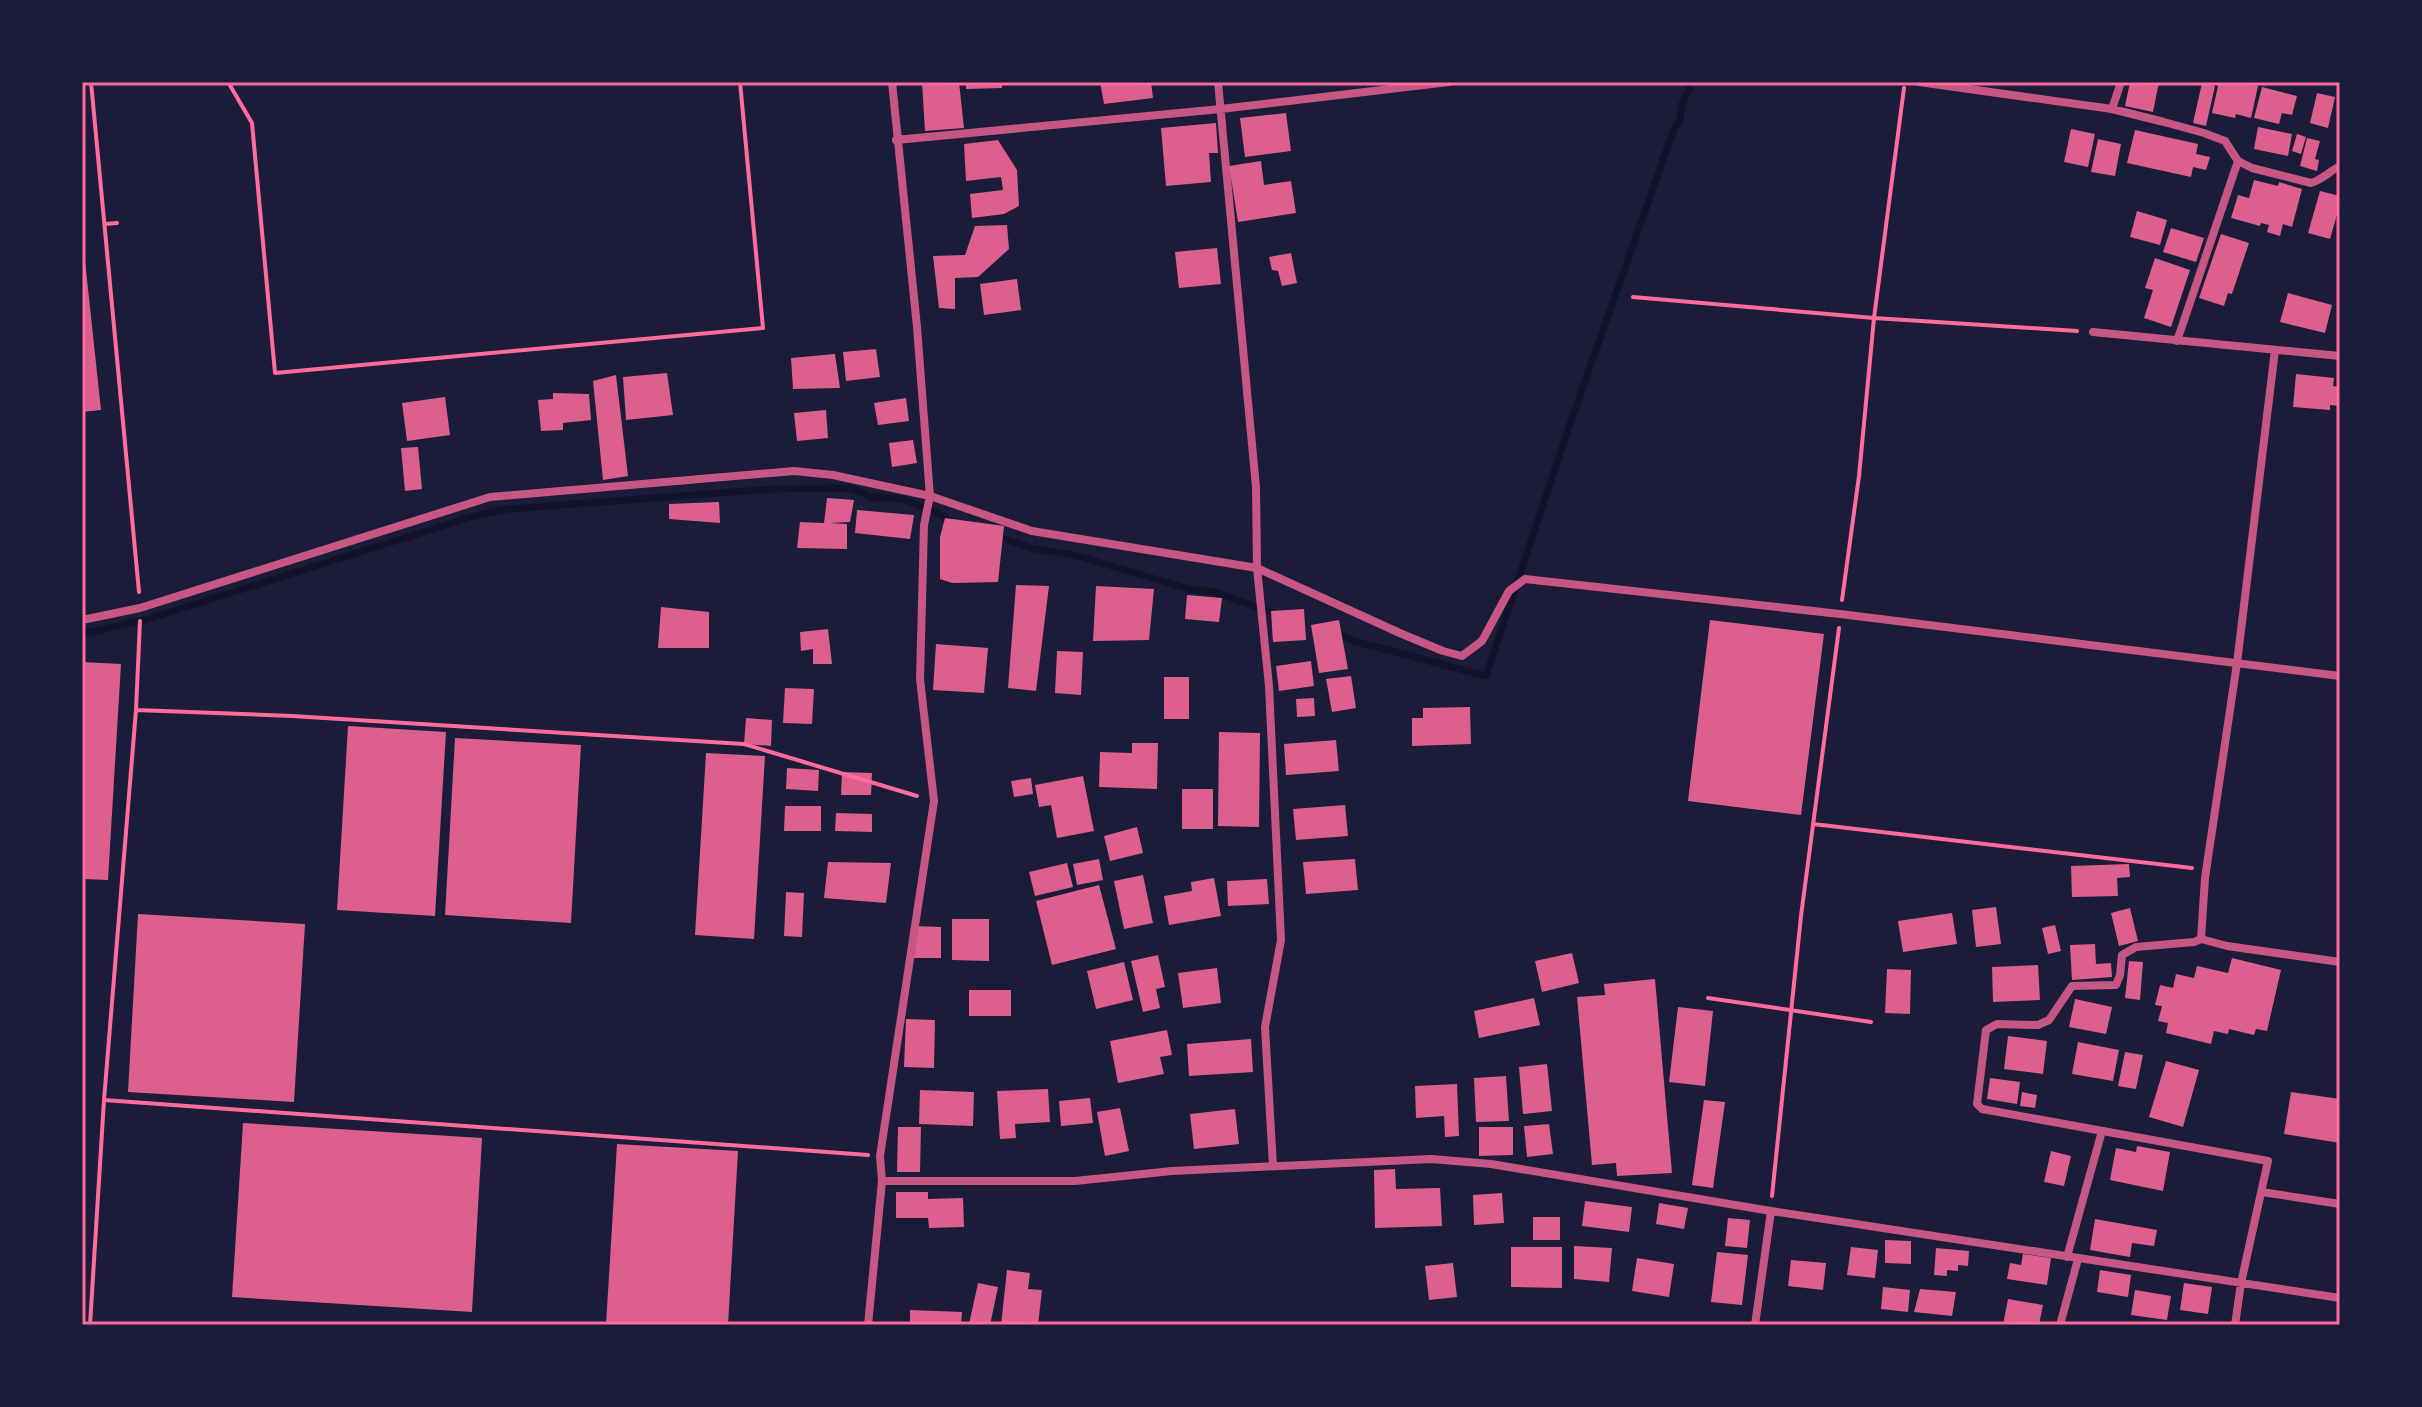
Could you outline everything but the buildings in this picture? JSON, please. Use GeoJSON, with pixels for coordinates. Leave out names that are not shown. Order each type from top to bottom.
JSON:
{"type":"FeatureCollection","features":[{"type":"Feature","properties":{"kind":"street"},"geometry":{"type":"LineString","coordinates":[[868,1325],[882,1181],[880,1156],[934,801],[920,679],[924,525],[930,496],[917,327],[892,82]]}},
{"type":"Feature","properties":{"kind":"street"},"geometry":{"type":"LineString","coordinates":[[1218,82],[1256,487],[1257,568],[1269,686],[1281,940],[1265,1027],[1273,1166]]}},
{"type":"Feature","properties":{"kind":"street"},"geometry":{"type":"LineString","coordinates":[[896,140],[1221,109],[1449,82]]}},
{"type":"Feature","properties":{"kind":"street"},"geometry":{"type":"LineString","coordinates":[[1919,82],[2112,109],[2204,133],[2225,141],[2238,161],[2252,168],[2311,183],[2320,181],[2340,166]]}},
{"type":"Feature","properties":{"kind":"street"},"geometry":{"type":"LineString","coordinates":[[2112,109],[2121,82]]}},
{"type":"Feature","properties":{"kind":"street"},"geometry":{"type":"LineString","coordinates":[[2177,341],[2238,161]]}},
{"type":"Feature","properties":{"kind":"street"},"geometry":{"type":"LineString","coordinates":[[2093,332],[2340,356]]}},
{"type":"Feature","properties":{"kind":"street"},"geometry":{"type":"LineString","coordinates":[[2201,939],[2206,870],[2237,663],[2275,350]]}},
{"type":"Feature","properties":{"kind":"street"},"geometry":{"type":"LineString","coordinates":[[82,620],[140,608],[490,497],[794,471],[833,475],[930,496],[1032,531],[1257,568],[1415,640],[1462,656],[1482,641],[1509,591],[1525,579],[1840,614],[2340,676]]}},
{"type":"Feature","properties":{"kind":"street"},"geometry":{"type":"LineString","coordinates":[[2235,1325],[2241,1283],[2268,1161],[1982,1109],[1977,1104],[1986,1030],[1997,1024],[2038,1025],[2049,1020],[2072,986],[2116,985],[2122,955],[2136,947],[2201,939],[2241,949],[2340,962]]}},
{"type":"Feature","properties":{"kind":"street"},"geometry":{"type":"LineString","coordinates":[[2067,1257],[2102,1131]]}},
{"type":"Feature","properties":{"kind":"street"},"geometry":{"type":"LineString","coordinates":[[882,1181],[1075,1181],[1172,1171],[1273,1166],[1431,1159],[1476,1162],[1771,1211],[2340,1298]]}},
{"type":"Feature","properties":{"kind":"street"},"geometry":{"type":"LineString","coordinates":[[2262,1192],[2340,1204]]}},
{"type":"Feature","properties":{"kind":"street"},"geometry":{"type":"LineString","coordinates":[[1755,1325],[1771,1211]]}},
{"type":"Feature","properties":{"kind":"street"},"geometry":{"type":"LineString","coordinates":[[2060,1325],[2078,1259]]}},
{"type":"Feature","properties":{"kind":"path"},"geometry":{"type":"LineString","coordinates":[[90,1325],[104,1100],[136,710],[140,608],[91,82]]}},
{"type":"Feature","properties":{"kind":"path"},"geometry":{"type":"LineString","coordinates":[[228,82],[252,123],[275,373],[763,328],[740,82]]}},
{"type":"Feature","properties":{"kind":"path"},"geometry":{"type":"LineString","coordinates":[[1771,1211],[1813,824],[1859,476],[1874,318],[1905,82]]}},
{"type":"Feature","properties":{"kind":"path"},"geometry":{"type":"LineString","coordinates":[[105,224],[117,223]]}},
{"type":"Feature","properties":{"kind":"path"},"geometry":{"type":"LineString","coordinates":[[1633,297],[1874,318],[2093,332]]}},
{"type":"Feature","properties":{"kind":"path"},"geometry":{"type":"LineString","coordinates":[[136,710],[292,716],[744,744],[934,801]]}},
{"type":"Feature","properties":{"kind":"path"},"geometry":{"type":"LineString","coordinates":[[1813,824],[2206,870]]}},
{"type":"Feature","properties":{"kind":"path"},"geometry":{"type":"LineString","coordinates":[[1708,998],[1871,1022]]}},
{"type":"Feature","properties":{"kind":"path"},"geometry":{"type":"LineString","coordinates":[[104,1100],[880,1156]]}},
{"type":"Feature","properties":{"kind":"waterway"},"geometry":{"type":"LineString","coordinates":[[1333,632],[1354,641],[1486,676],[1571,421],[1692,82]]}},
{"type":"Feature","properties":{"kind":"waterway"},"geometry":{"type":"LineString","coordinates":[[82,634],[145,620],[474,516],[508,509],[775,489],[850,488],[872,497],[903,499],[953,522]]}},
{"type":"Feature","properties":{"kind":"waterway"},"geometry":{"type":"LineString","coordinates":[[995,536],[1035,549],[1074,555],[1193,590],[1215,592],[1279,615]]}}]}
